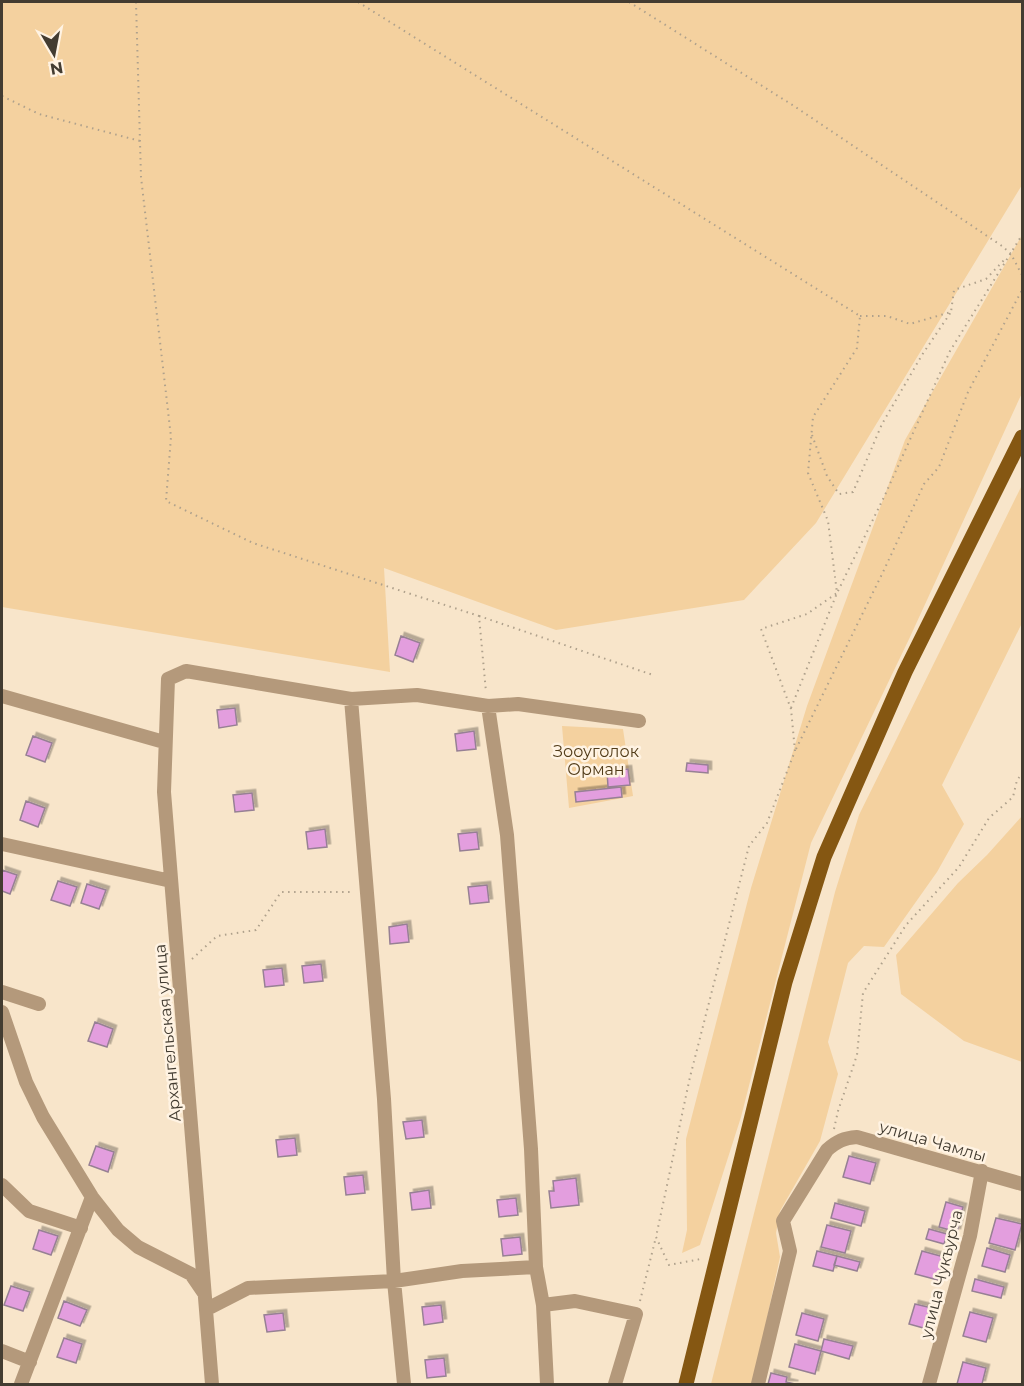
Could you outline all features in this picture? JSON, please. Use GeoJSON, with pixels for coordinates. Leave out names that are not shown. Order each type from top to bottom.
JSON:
{"type":"FeatureCollection","features":[{"type":"Feature","properties":{"kind":"main road"},"geometry":{"type":"LineString","coordinates":[[686,1384],[785,982],[824,857],[906,672],[1023,437]]}},
{"type":"Feature","properties":{"kind":"street","name":"Архангельская улица"},"geometry":{"type":"LineString","coordinates":[[212,1384],[164,792],[168,679],[186,671],[351,699]]}},
{"type":"Feature","properties":{"kind":"street"},"geometry":{"type":"LineString","coordinates":[[404,1384],[394,1281],[384,1099],[368,892],[351,699],[417,695],[488,706],[518,704],[639,721]]}},
{"type":"Feature","properties":{"kind":"street"},"geometry":{"type":"LineString","coordinates":[[2,696],[164,742]]}},
{"type":"Feature","properties":{"kind":"street"},"geometry":{"type":"LineString","coordinates":[[488,706],[507,835],[531,1149],[536,1267],[543,1305],[547,1384]]}},
{"type":"Feature","properties":{"kind":"street"},"geometry":{"type":"LineString","coordinates":[[2,844],[171,881]]}},
{"type":"Feature","properties":{"kind":"street"},"geometry":{"type":"LineString","coordinates":[[2,992],[39,1004]]}},
{"type":"Feature","properties":{"kind":"street"},"geometry":{"type":"LineString","coordinates":[[2,1012],[26,1082],[43,1117],[92,1197],[118,1230],[138,1247],[191,1274],[206,1294]]}},
{"type":"Feature","properties":{"kind":"street","name":"улица Чамлы"},"geometry":{"type":"LineString","coordinates":[[835,1143],[846,1138],[857,1137],[1023,1184]]}},
{"type":"Feature","properties":{"kind":"street"},"geometry":{"type":"LineString","coordinates":[[758,1384],[790,1251],[783,1221],[827,1150],[835,1143]]}},
{"type":"Feature","properties":{"kind":"street","name":"улица Чукъурча"},"geometry":{"type":"LineString","coordinates":[[929,1384],[970,1236],[982,1171]]}},
{"type":"Feature","properties":{"kind":"street"},"geometry":{"type":"LineString","coordinates":[[2,1185],[29,1211],[81,1228]]}},
{"type":"Feature","properties":{"kind":"street"},"geometry":{"type":"LineString","coordinates":[[21,1384],[92,1197]]}},
{"type":"Feature","properties":{"kind":"street"},"geometry":{"type":"LineString","coordinates":[[207,1309],[248,1288],[394,1281],[462,1271],[536,1267]]}},
{"type":"Feature","properties":{"kind":"street"},"geometry":{"type":"LineString","coordinates":[[543,1305],[575,1301],[636,1314],[615,1384]]}},
{"type":"Feature","properties":{"kind":"street"},"geometry":{"type":"LineString","coordinates":[[2,1352],[30,1362]]}},
{"type":"Feature","properties":{"kind":"path"},"geometry":{"type":"LineString","coordinates":[[136,2],[141,177],[171,437],[166,501],[253,543],[653,675]]}},
{"type":"Feature","properties":{"kind":"path"},"geometry":{"type":"LineString","coordinates":[[358,2],[860,316],[887,316],[910,324],[951,312]]}},
{"type":"Feature","properties":{"kind":"path"},"geometry":{"type":"LineString","coordinates":[[629,2],[804,113],[1002,246],[1011,254],[1023,275]]}},
{"type":"Feature","properties":{"kind":"path"},"geometry":{"type":"LineString","coordinates":[[2,96],[39,114],[140,141]]}},
{"type":"Feature","properties":{"kind":"path"},"geometry":{"type":"LineString","coordinates":[[790,709],[837,593],[885,495],[950,351],[1023,235]]}},
{"type":"Feature","properties":{"kind":"path"},"geometry":{"type":"LineString","coordinates":[[812,434],[827,476],[839,494],[854,492],[882,424],[922,355],[951,312],[954,290],[986,279],[1011,254]]}},
{"type":"Feature","properties":{"kind":"path"},"geometry":{"type":"LineString","coordinates":[[636,1314],[656,1237],[690,1077],[749,846],[767,823],[795,751],[924,484],[939,467],[968,393],[1023,290]]}},
{"type":"Feature","properties":{"kind":"path"},"geometry":{"type":"LineString","coordinates":[[837,593],[828,521],[808,473],[813,417],[857,348],[860,316]]}},
{"type":"Feature","properties":{"kind":"path"},"geometry":{"type":"LineString","coordinates":[[795,751],[790,709],[761,629],[807,614],[837,593]]}},
{"type":"Feature","properties":{"kind":"path"},"geometry":{"type":"LineString","coordinates":[[479,616],[488,706]]}},
{"type":"Feature","properties":{"kind":"path"},"geometry":{"type":"LineString","coordinates":[[835,1143],[834,1126],[857,1055],[863,993],[906,924],[959,867],[989,818],[1013,797],[1017,780],[1023,774]]}},
{"type":"Feature","properties":{"kind":"path"},"geometry":{"type":"LineString","coordinates":[[178,970],[217,936],[256,930],[281,892],[368,892]]}},
{"type":"Feature","properties":{"kind":"path"},"geometry":{"type":"LineString","coordinates":[[656,1237],[669,1265],[705,1258],[716,1260]]}},
{"type":"Feature","properties":{"kind":"green space"},"geometry":{"type":"Polygon","coordinates":[[[2,2],[1022,2],[1022,185],[816,523],[744,600],[556,630],[384,568],[390,672],[2,607],[2,2]]]}},
{"type":"Feature","properties":{"kind":"green space"},"geometry":{"type":"Polygon","coordinates":[[[1022,235],[1022,393],[910,637],[811,843],[741,1117],[700,1245],[682,1253],[687,1230],[686,1139],[751,888],[807,706],[905,440],[1022,235]]]}},
{"type":"Feature","properties":{"kind":"green space"},"geometry":{"type":"Polygon","coordinates":[[[1022,485],[1022,623],[942,785],[964,824],[937,872],[884,947],[864,946],[848,963],[828,1042],[838,1074],[820,1141],[780,1211],[776,1233],[780,1257],[753,1384],[711,1384],[835,892],[859,815],[1022,485]]]}},
{"type":"Feature","properties":{"kind":"green space","name":"Зооуголок Орман"},"geometry":{"type":"Polygon","coordinates":[[[562,726],[623,729],[633,796],[569,808],[562,726]]]}},
{"type":"Feature","properties":{"kind":"green space"},"geometry":{"type":"Polygon","coordinates":[[[1022,816],[1022,1062],[964,1041],[901,994],[896,955],[958,883],[1022,816]]]}},
{"type":"Feature","properties":{"kind":"building"},"geometry":{"type":"Polygon","coordinates":[[[401,636],[420,643],[413,662],[395,655],[401,636]]]}},
{"type":"Feature","properties":{"kind":"building"},"geometry":{"type":"Polygon","coordinates":[[[235,708],[237,725],[219,728],[217,710],[235,708]]]}},
{"type":"Feature","properties":{"kind":"building"},"geometry":{"type":"Polygon","coordinates":[[[474,731],[476,749],[457,751],[455,734],[474,731]]]}},
{"type":"Feature","properties":{"kind":"building"},"geometry":{"type":"Polygon","coordinates":[[[33,736],[52,743],[45,762],[26,755],[33,736]]]}},
{"type":"Feature","properties":{"kind":"building"},"geometry":{"type":"Polygon","coordinates":[[[687,763],[708,765],[708,773],[686,771],[687,763]]]}},
{"type":"Feature","properties":{"kind":"building"},"geometry":{"type":"Polygon","coordinates":[[[628,769],[630,785],[608,787],[607,771],[628,769]]]}},
{"type":"Feature","properties":{"kind":"building"},"geometry":{"type":"Polygon","coordinates":[[[621,787],[622,797],[576,802],[575,792],[621,787]]]}},
{"type":"Feature","properties":{"kind":"building"},"geometry":{"type":"Polygon","coordinates":[[[252,793],[254,810],[235,812],[233,795],[252,793]]]}},
{"type":"Feature","properties":{"kind":"building"},"geometry":{"type":"Polygon","coordinates":[[[26,801],[45,808],[38,827],[20,820],[26,801]]]}},
{"type":"Feature","properties":{"kind":"building"},"geometry":{"type":"Polygon","coordinates":[[[325,829],[327,847],[308,849],[306,832],[325,829]]]}},
{"type":"Feature","properties":{"kind":"building"},"geometry":{"type":"Polygon","coordinates":[[[477,832],[479,849],[460,851],[458,834],[477,832]]]}},
{"type":"Feature","properties":{"kind":"building"},"geometry":{"type":"Polygon","coordinates":[[[2,870],[17,875],[10,894],[2,891],[2,870]]]}},
{"type":"Feature","properties":{"kind":"building"},"geometry":{"type":"Polygon","coordinates":[[[58,881],[77,887],[70,906],[51,900],[58,881]]]}},
{"type":"Feature","properties":{"kind":"building"},"geometry":{"type":"Polygon","coordinates":[[[87,884],[106,890],[99,909],[81,903],[87,884]]]}},
{"type":"Feature","properties":{"kind":"building"},"geometry":{"type":"Polygon","coordinates":[[[487,885],[489,902],[470,904],[468,887],[487,885]]]}},
{"type":"Feature","properties":{"kind":"building"},"geometry":{"type":"Polygon","coordinates":[[[407,924],[409,942],[390,944],[389,927],[407,924]]]}},
{"type":"Feature","properties":{"kind":"building"},"geometry":{"type":"Polygon","coordinates":[[[321,964],[323,981],[304,983],[302,966],[321,964]]]}},
{"type":"Feature","properties":{"kind":"building"},"geometry":{"type":"Polygon","coordinates":[[[282,968],[284,985],[265,987],[263,970],[282,968]]]}},
{"type":"Feature","properties":{"kind":"building"},"geometry":{"type":"Polygon","coordinates":[[[95,1022],[113,1029],[107,1047],[88,1041],[95,1022]]]}},
{"type":"Feature","properties":{"kind":"building"},"geometry":{"type":"Polygon","coordinates":[[[422,1120],[424,1137],[406,1139],[403,1122],[422,1120]]]}},
{"type":"Feature","properties":{"kind":"building"},"geometry":{"type":"Polygon","coordinates":[[[295,1138],[297,1155],[278,1157],[276,1140],[295,1138]]]}},
{"type":"Feature","properties":{"kind":"building"},"geometry":{"type":"Polygon","coordinates":[[[96,1146],[114,1152],[108,1172],[89,1165],[96,1146]]]}},
{"type":"Feature","properties":{"kind":"building"},"geometry":{"type":"Polygon","coordinates":[[[849,1156],[876,1163],[870,1184],[843,1177],[849,1156]]]}},
{"type":"Feature","properties":{"kind":"building"},"geometry":{"type":"Polygon","coordinates":[[[363,1175],[365,1193],[346,1195],[344,1177],[363,1175]]]}},
{"type":"Feature","properties":{"kind":"building"},"geometry":{"type":"Polygon","coordinates":[[[576,1178],[579,1205],[551,1208],[549,1191],[554,1191],[553,1181],[576,1178]]]}},
{"type":"Feature","properties":{"kind":"building"},"geometry":{"type":"Polygon","coordinates":[[[429,1190],[431,1208],[412,1210],[410,1193],[429,1190]]]}},
{"type":"Feature","properties":{"kind":"building"},"geometry":{"type":"Polygon","coordinates":[[[516,1198],[518,1215],[499,1217],[497,1200],[516,1198]]]}},
{"type":"Feature","properties":{"kind":"building"},"geometry":{"type":"Polygon","coordinates":[[[946,1202],[963,1207],[957,1232],[939,1227],[946,1202]]]}},
{"type":"Feature","properties":{"kind":"building"},"geometry":{"type":"Polygon","coordinates":[[[835,1203],[865,1211],[861,1226],[831,1218],[835,1203]]]}},
{"type":"Feature","properties":{"kind":"building"},"geometry":{"type":"Polygon","coordinates":[[[996,1218],[1022,1224],[1015,1250],[989,1243],[996,1218]]]}},
{"type":"Feature","properties":{"kind":"building"},"geometry":{"type":"Polygon","coordinates":[[[827,1225],[851,1231],[845,1253],[821,1247],[827,1225]]]}},
{"type":"Feature","properties":{"kind":"building"},"geometry":{"type":"Polygon","coordinates":[[[929,1229],[947,1234],[944,1244],[926,1239],[929,1229]]]}},
{"type":"Feature","properties":{"kind":"building"},"geometry":{"type":"Polygon","coordinates":[[[39,1230],[58,1236],[51,1255],[33,1249],[39,1230]]]}},
{"type":"Feature","properties":{"kind":"building"},"geometry":{"type":"Polygon","coordinates":[[[520,1237],[522,1254],[503,1256],[501,1239],[520,1237]]]}},
{"type":"Feature","properties":{"kind":"building"},"geometry":{"type":"Polygon","coordinates":[[[987,1248],[1010,1255],[1005,1272],[982,1266],[987,1248]]]}},
{"type":"Feature","properties":{"kind":"building"},"geometry":{"type":"Polygon","coordinates":[[[817,1251],[837,1256],[833,1271],[813,1266],[817,1251]]]}},
{"type":"Feature","properties":{"kind":"building"},"geometry":{"type":"Polygon","coordinates":[[[922,1251],[944,1257],[938,1280],[915,1274],[922,1251]]]}},
{"type":"Feature","properties":{"kind":"building"},"geometry":{"type":"Polygon","coordinates":[[[837,1256],[860,1262],[857,1271],[834,1265],[837,1256]]]}},
{"type":"Feature","properties":{"kind":"building"},"geometry":{"type":"Polygon","coordinates":[[[975,1279],[1004,1287],[1001,1298],[972,1291],[975,1279]]]}},
{"type":"Feature","properties":{"kind":"building"},"geometry":{"type":"Polygon","coordinates":[[[11,1286],[30,1292],[23,1311],[4,1305],[11,1286]]]}},
{"type":"Feature","properties":{"kind":"building"},"geometry":{"type":"Polygon","coordinates":[[[64,1301],[87,1310],[80,1326],[58,1318],[64,1301]]]}},
{"type":"Feature","properties":{"kind":"building"},"geometry":{"type":"Polygon","coordinates":[[[915,1304],[932,1308],[927,1329],[909,1324],[915,1304]]]}},
{"type":"Feature","properties":{"kind":"building"},"geometry":{"type":"Polygon","coordinates":[[[441,1305],[443,1322],[424,1325],[422,1307],[441,1305]]]}},
{"type":"Feature","properties":{"kind":"building"},"geometry":{"type":"Polygon","coordinates":[[[970,1312],[993,1318],[986,1342],[963,1336],[970,1312]]]}},
{"type":"Feature","properties":{"kind":"building"},"geometry":{"type":"Polygon","coordinates":[[[283,1313],[285,1330],[267,1332],[264,1315],[283,1313]]]}},
{"type":"Feature","properties":{"kind":"building"},"geometry":{"type":"Polygon","coordinates":[[[802,1313],[824,1319],[818,1341],[796,1335],[802,1313]]]}},
{"type":"Feature","properties":{"kind":"building"},"geometry":{"type":"Polygon","coordinates":[[[64,1338],[82,1344],[76,1363],[57,1357],[64,1338]]]}},
{"type":"Feature","properties":{"kind":"building"},"geometry":{"type":"Polygon","coordinates":[[[824,1339],[853,1346],[849,1359],[821,1351],[824,1339]]]}},
{"type":"Feature","properties":{"kind":"building"},"geometry":{"type":"Polygon","coordinates":[[[795,1344],[821,1351],[815,1374],[789,1367],[795,1344]]]}},
{"type":"Feature","properties":{"kind":"building"},"geometry":{"type":"Polygon","coordinates":[[[444,1358],[446,1376],[427,1378],[425,1360],[444,1358]]]}},
{"type":"Feature","properties":{"kind":"building"},"geometry":{"type":"Polygon","coordinates":[[[963,1362],[986,1368],[982,1384],[957,1384],[963,1362]]]}},
{"type":"Feature","properties":{"kind":"building"},"geometry":{"type":"Polygon","coordinates":[[[771,1373],[787,1377],[786,1382],[795,1384],[768,1384],[771,1373]]]}}]}
